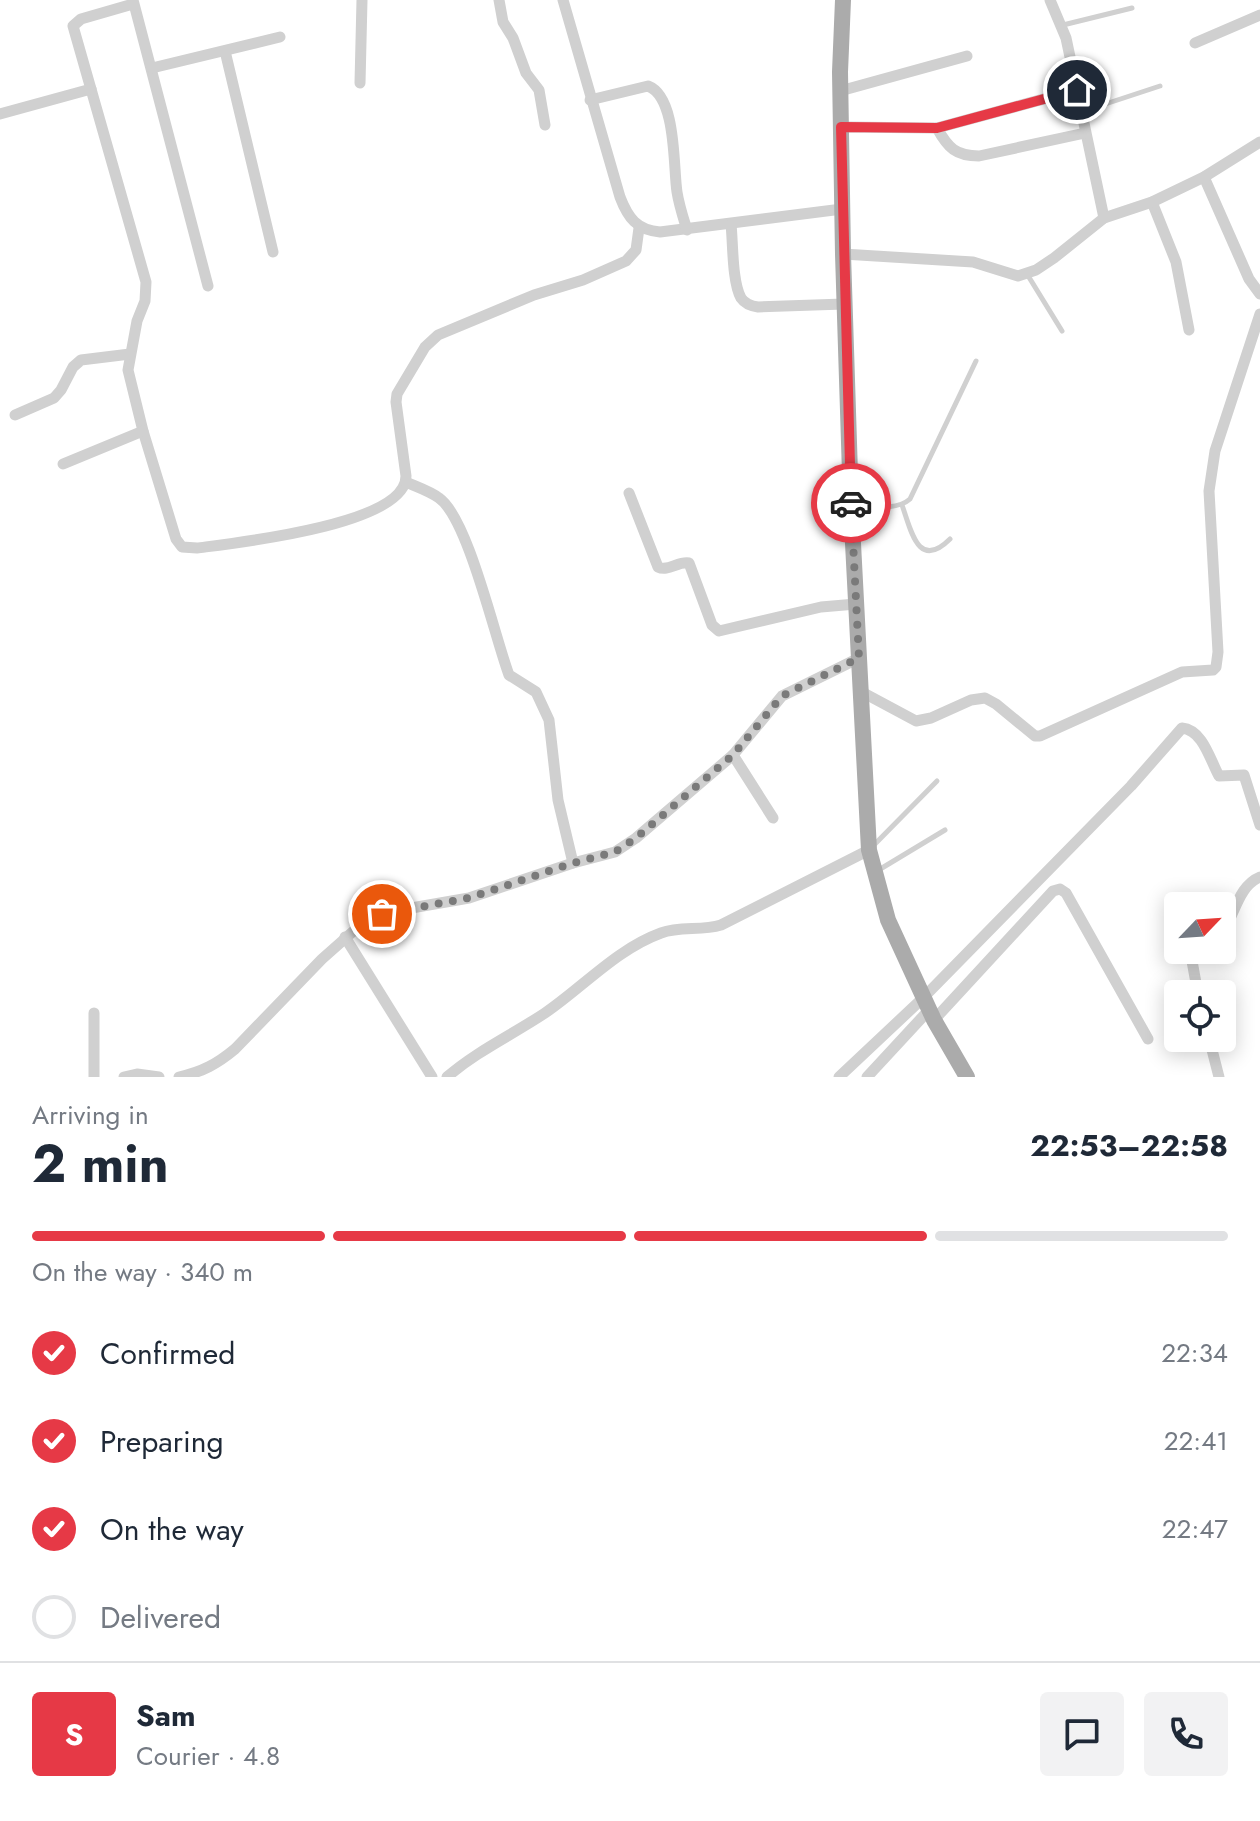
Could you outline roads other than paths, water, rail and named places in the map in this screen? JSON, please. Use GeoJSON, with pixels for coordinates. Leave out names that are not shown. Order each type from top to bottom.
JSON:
{"type":"FeatureCollection","features":[{"type":"Feature","properties":{"kind":"main road"},"geometry":{"type":"LineString","coordinates":[[843,0],[840,91],[844,304],[869,850],[888,920],[929,1009],[967,1077]]}},
{"type":"Feature","properties":{"kind":"street"},"geometry":{"type":"LineString","coordinates":[[360,83],[362,0]]}},
{"type":"Feature","properties":{"kind":"street"},"geometry":{"type":"LineString","coordinates":[[499,0],[505,26],[513,38],[526,73],[539,90],[545,125]]}},
{"type":"Feature","properties":{"kind":"street"},"geometry":{"type":"LineString","coordinates":[[563,0],[620,197],[625,210],[639,228],[660,232],[687,230],[842,209]]}},
{"type":"Feature","properties":{"kind":"street"},"geometry":{"type":"LineString","coordinates":[[1050,0],[1062,25],[1104,218]]}},
{"type":"Feature","properties":{"kind":"street"},"geometry":{"type":"LineString","coordinates":[[208,286],[133,2],[81,19],[74,23],[146,282],[145,301],[139,313],[128,370],[143,431],[176,539],[182,547],[296,534],[334,525],[380,506],[401,492],[406,482],[396,402],[402,386],[431,340],[448,329],[534,295],[583,280],[626,261],[636,250],[639,228]]}},
{"type":"Feature","properties":{"kind":"street"},"geometry":{"type":"LineString","coordinates":[[1195,43],[1260,15]]}},
{"type":"Feature","properties":{"kind":"street"},"geometry":{"type":"LineString","coordinates":[[152,68],[280,37]]}},
{"type":"Feature","properties":{"kind":"street"},"geometry":{"type":"LineString","coordinates":[[225,51],[273,252]]}},
{"type":"Feature","properties":{"kind":"street"},"geometry":{"type":"LineString","coordinates":[[840,91],[967,56]]}},
{"type":"Feature","properties":{"kind":"street"},"geometry":{"type":"LineString","coordinates":[[590,100],[648,86],[659,94],[673,130],[677,189],[687,230]]}},
{"type":"Feature","properties":{"kind":"street"},"geometry":{"type":"LineString","coordinates":[[0,114],[91,89]]}},
{"type":"Feature","properties":{"kind":"street"},"geometry":{"type":"LineString","coordinates":[[841,127],[937,128],[1077,90]]}},
{"type":"Feature","properties":{"kind":"street"},"geometry":{"type":"LineString","coordinates":[[937,128],[952,151],[968,156],[1085,133]]}},
{"type":"Feature","properties":{"kind":"street"},"geometry":{"type":"LineString","coordinates":[[843,254],[973,262],[1010,276],[1027,274],[1054,258],[1104,218],[1152,202],[1204,177],[1260,142]]}},
{"type":"Feature","properties":{"kind":"street"},"geometry":{"type":"LineString","coordinates":[[1204,177],[1249,279],[1260,294]]}},
{"type":"Feature","properties":{"kind":"street"},"geometry":{"type":"LineString","coordinates":[[1152,202],[1176,262],[1189,330]]}},
{"type":"Feature","properties":{"kind":"street"},"geometry":{"type":"LineString","coordinates":[[731,224],[737,285],[742,300],[747,304],[758,307],[844,304]]}},
{"type":"Feature","properties":{"kind":"street"},"geometry":{"type":"LineString","coordinates":[[860,691],[916,721],[931,718],[971,700],[985,698],[1035,736],[1040,736],[1182,672],[1213,670],[1218,652],[1210,471],[1260,314]]}},
{"type":"Feature","properties":{"kind":"street"},"geometry":{"type":"LineString","coordinates":[[15,415],[54,398],[81,360],[130,354]]}},
{"type":"Feature","properties":{"kind":"street"},"geometry":{"type":"LineString","coordinates":[[63,464],[143,431]]}},
{"type":"Feature","properties":{"kind":"street"},"geometry":{"type":"LineString","coordinates":[[406,482],[440,498],[454,516],[509,675],[536,692],[542,702],[551,732],[558,800],[573,863]]}},
{"type":"Feature","properties":{"kind":"street"},"geometry":{"type":"LineString","coordinates":[[629,493],[658,567],[664,569],[682,562],[689,563],[712,625],[719,631],[821,607],[856,604]]}},
{"type":"Feature","properties":{"kind":"street"},"geometry":{"type":"LineString","coordinates":[[179,1077],[207,1070],[235,1049],[345,937],[382,914],[469,898],[573,863],[604,856],[636,838],[733,755],[782,696],[859,658]]}},
{"type":"Feature","properties":{"kind":"street"},"geometry":{"type":"LineString","coordinates":[[867,1077],[1182,728],[1192,730],[1203,744],[1219,776],[1224,778],[1241,774],[1246,778],[1260,825]]}},
{"type":"Feature","properties":{"kind":"street"},"geometry":{"type":"LineString","coordinates":[[733,755],[773,818]]}},
{"type":"Feature","properties":{"kind":"street"},"geometry":{"type":"LineString","coordinates":[[452,1075],[644,941],[668,930],[701,930],[721,925],[869,850]]}},
{"type":"Feature","properties":{"kind":"street"},"geometry":{"type":"LineString","coordinates":[[1236,909],[1246,886],[1260,877]]}},
{"type":"Feature","properties":{"kind":"street"},"geometry":{"type":"LineString","coordinates":[[839,1077],[929,1009],[1053,891],[1060,889],[1066,893],[1148,1039]]}},
{"type":"Feature","properties":{"kind":"street"},"geometry":{"type":"LineString","coordinates":[[345,937],[432,1077]]}},
{"type":"Feature","properties":{"kind":"street"},"geometry":{"type":"LineString","coordinates":[[94,1013],[94,1077]]}},
{"type":"Feature","properties":{"kind":"street"},"geometry":{"type":"LineString","coordinates":[[1213,1052],[1219,1077]]}},
{"type":"Feature","properties":{"kind":"street"},"geometry":{"type":"LineString","coordinates":[[124,1077],[137,1074],[159,1077]]}},
{"type":"Feature","properties":{"kind":"lane"},"geometry":{"type":"LineString","coordinates":[[1062,25],[1132,8]]}},
{"type":"Feature","properties":{"kind":"lane"},"geometry":{"type":"LineString","coordinates":[[1081,112],[1160,86]]}},
{"type":"Feature","properties":{"kind":"lane"},"geometry":{"type":"LineString","coordinates":[[1027,274],[1062,331]]}},
{"type":"Feature","properties":{"kind":"lane"},"geometry":{"type":"LineString","coordinates":[[851,505],[902,505],[910,499],[976,361]]}},
{"type":"Feature","properties":{"kind":"lane"},"geometry":{"type":"LineString","coordinates":[[902,505],[913,537],[927,552],[937,550],[950,539]]}},
{"type":"Feature","properties":{"kind":"lane"},"geometry":{"type":"LineString","coordinates":[[869,850],[937,781]]}},
{"type":"Feature","properties":{"kind":"lane"},"geometry":{"type":"LineString","coordinates":[[874,873],[945,830]]}}]}
